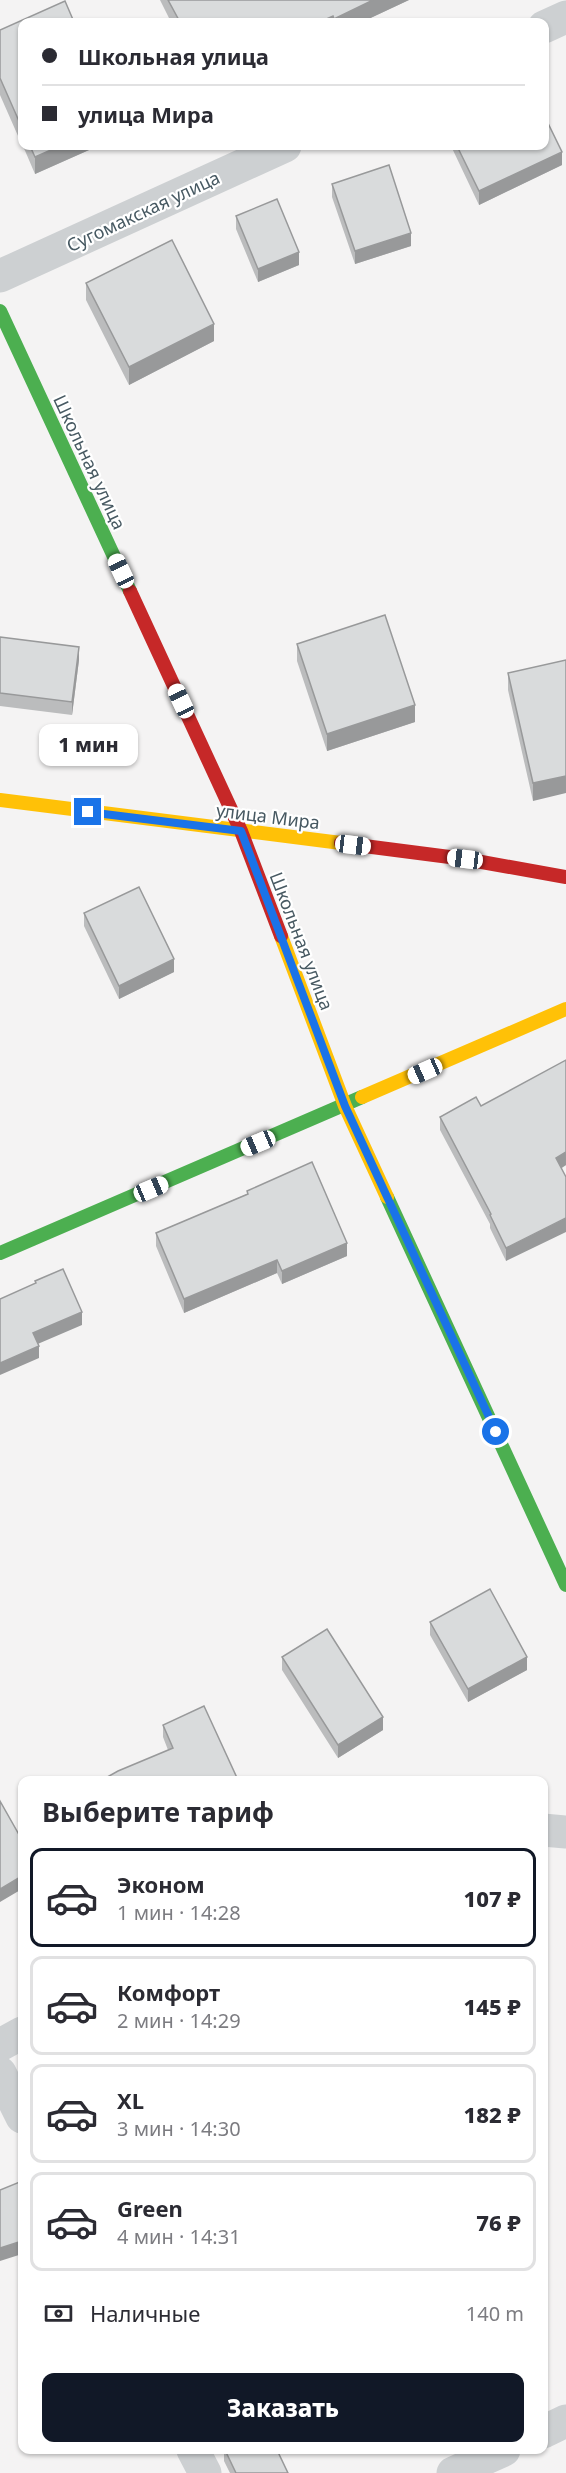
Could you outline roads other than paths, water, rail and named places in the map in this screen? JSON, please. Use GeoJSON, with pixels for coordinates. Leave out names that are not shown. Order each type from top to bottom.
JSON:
{"type":"FeatureCollection","features":[{"type":"Feature","properties":{"kind":"street"},"geometry":{"type":"LineString","coordinates":[[549,25],[566,17]]}},
{"type":"Feature","properties":{"kind":"street","name":"Сугомакская улица"},"geometry":{"type":"LineString","coordinates":[[0,276],[276,150]]}},
{"type":"Feature","properties":{"kind":"street","name":"Школьная улица"},"geometry":{"type":"LineString","coordinates":[[0,310],[241,831],[345,1106],[566,1585]]}},
{"type":"Feature","properties":{"kind":"street","name":"улица Мира"},"geometry":{"type":"LineString","coordinates":[[0,800],[465,859],[566,877]]}},
{"type":"Feature","properties":{"kind":"street"},"geometry":{"type":"LineString","coordinates":[[0,1253],[566,1009]]}},
{"type":"Feature","properties":{"kind":"street"},"geometry":{"type":"LineString","coordinates":[[548,1830],[566,1832]]}},
{"type":"Feature","properties":{"kind":"street"},"geometry":{"type":"LineString","coordinates":[[0,2045],[18,2035]]}},
{"type":"Feature","properties":{"kind":"street"},"geometry":{"type":"LineString","coordinates":[[0,2073],[18,2109]]}},
{"type":"Feature","properties":{"kind":"street"},"geometry":{"type":"LineString","coordinates":[[548,2430],[566,2421]]}},
{"type":"Feature","properties":{"kind":"street"},"geometry":{"type":"LineString","coordinates":[[194,2454],[205,2473]]}},
{"type":"Feature","properties":{"kind":"street"},"geometry":{"type":"LineString","coordinates":[[453,2473],[495,2454]]}}]}
